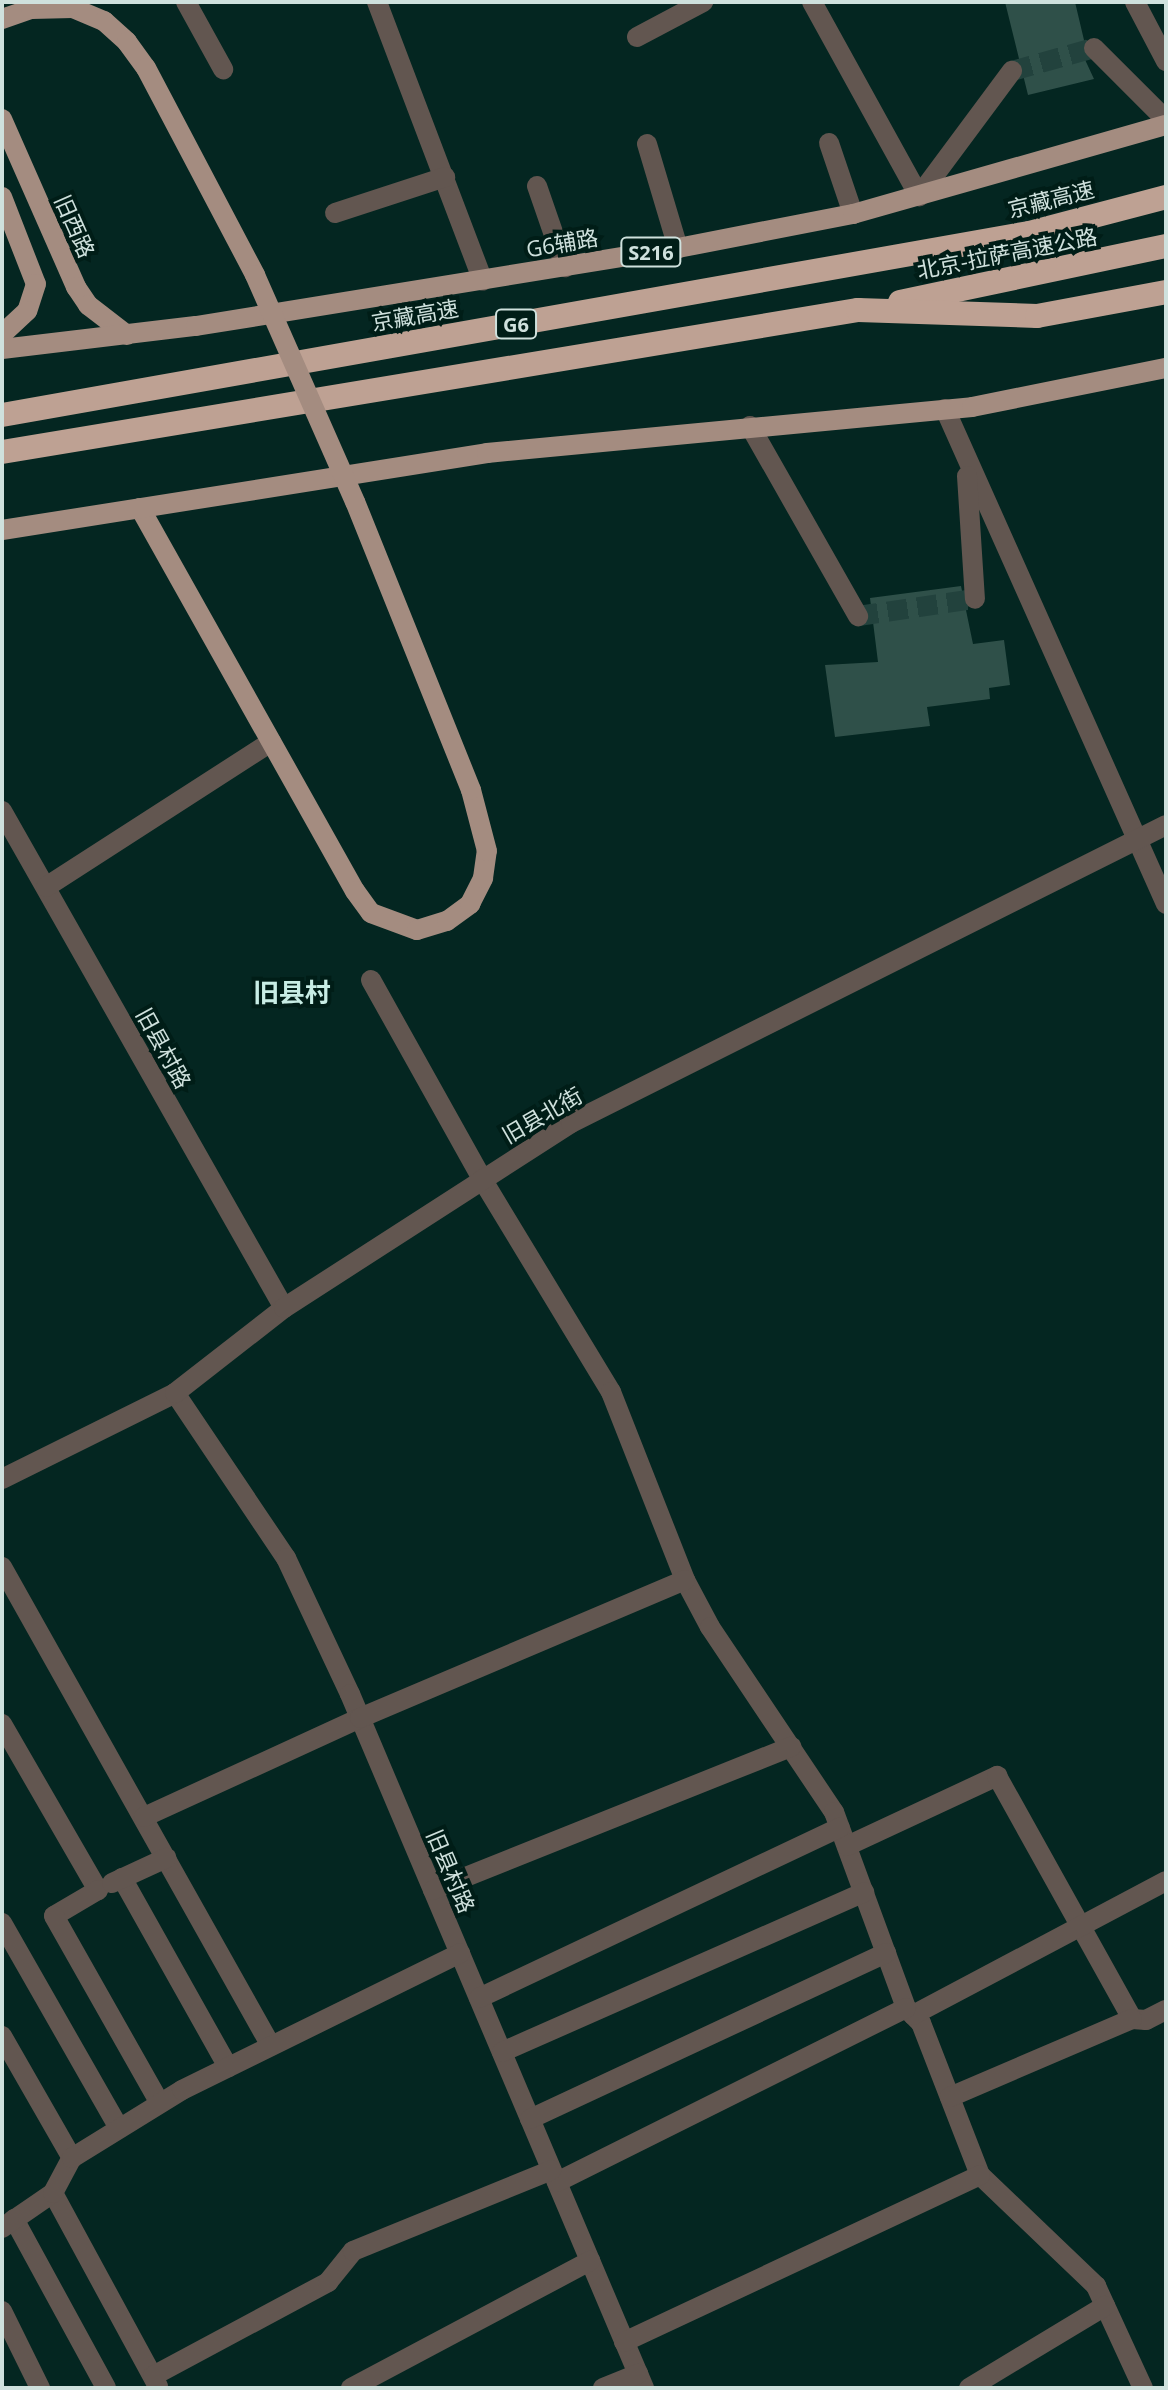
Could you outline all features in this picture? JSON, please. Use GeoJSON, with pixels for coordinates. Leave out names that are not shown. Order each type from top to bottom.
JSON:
{"type":"FeatureCollection","features":[{"type":"Feature","properties":{"kind":"highway","name":"京藏高速"},"geometry":{"type":"LineString","coordinates":[[2,415],[1029,233],[1166,197]]}},
{"type":"Feature","properties":{"kind":"highway","name":"北京-拉萨高速公路"},"geometry":{"type":"LineString","coordinates":[[858,310],[1166,246]]}},
{"type":"Feature","properties":{"kind":"highway"},"geometry":{"type":"LineString","coordinates":[[2,452],[858,310],[1037,316],[1166,292]]}},
{"type":"Feature","properties":{"kind":"main road"},"geometry":{"type":"LineString","coordinates":[[2,19],[31,9],[73,8],[104,21],[127,42],[146,68],[255,275],[355,502],[481,822],[485,865],[470,904],[447,921],[417,930],[393,925],[371,913],[140,508]]}},
{"type":"Feature","properties":{"kind":"main road","name":"旧西路"},"geometry":{"type":"LineString","coordinates":[[2,119],[76,287],[88,305],[127,335]]}},
{"type":"Feature","properties":{"kind":"main road","name":"G6辅路"},"geometry":{"type":"LineString","coordinates":[[2,349],[127,335],[483,281],[853,214],[1166,122]]}},
{"type":"Feature","properties":{"kind":"main road"},"geometry":{"type":"LineString","coordinates":[[2,197],[36,284],[27,311],[2,334]]}},
{"type":"Feature","properties":{"kind":"main road"},"geometry":{"type":"LineString","coordinates":[[2,530],[487,453],[945,409],[1166,368]]}},
{"type":"Feature","properties":{"kind":"street"},"geometry":{"type":"LineString","coordinates":[[186,2],[223,69]]}},
{"type":"Feature","properties":{"kind":"street"},"geometry":{"type":"LineString","coordinates":[[377,2],[483,281]]}},
{"type":"Feature","properties":{"kind":"street"},"geometry":{"type":"LineString","coordinates":[[637,37],[703,2]]}},
{"type":"Feature","properties":{"kind":"street"},"geometry":{"type":"LineString","coordinates":[[812,2],[919,196],[1012,71]]}},
{"type":"Feature","properties":{"kind":"street"},"geometry":{"type":"LineString","coordinates":[[1135,2],[1166,61]]}},
{"type":"Feature","properties":{"kind":"street"},"geometry":{"type":"LineString","coordinates":[[1094,48],[1166,122]]}},
{"type":"Feature","properties":{"kind":"street"},"geometry":{"type":"LineString","coordinates":[[829,143],[853,214]]}},
{"type":"Feature","properties":{"kind":"street"},"geometry":{"type":"LineString","coordinates":[[647,144],[678,248]]}},
{"type":"Feature","properties":{"kind":"street"},"geometry":{"type":"LineString","coordinates":[[335,213],[445,177]]}},
{"type":"Feature","properties":{"kind":"street"},"geometry":{"type":"LineString","coordinates":[[537,186],[565,267]]}},
{"type":"Feature","properties":{"kind":"street"},"geometry":{"type":"LineString","coordinates":[[945,409],[1166,904]]}},
{"type":"Feature","properties":{"kind":"street"},"geometry":{"type":"LineString","coordinates":[[750,426],[858,616]]}},
{"type":"Feature","properties":{"kind":"street"},"geometry":{"type":"LineString","coordinates":[[966,461],[975,599]]}},
{"type":"Feature","properties":{"kind":"street"},"geometry":{"type":"LineString","coordinates":[[46,887],[271,742]]}},
{"type":"Feature","properties":{"kind":"street","name":"旧县村路"},"geometry":{"type":"LineString","coordinates":[[2,811],[284,1308]]}},
{"type":"Feature","properties":{"kind":"street","name":"旧县北街"},"geometry":{"type":"LineString","coordinates":[[2,1479],[175,1393],[284,1308],[571,1123],[1166,825]]}},
{"type":"Feature","properties":{"kind":"street"},"geometry":{"type":"LineString","coordinates":[[371,980],[482,1179],[611,1392],[685,1580],[791,1747],[843,1836],[886,1953],[910,2012],[921,2023],[980,2175],[1096,2286],[1143,2388]]}},
{"type":"Feature","properties":{"kind":"street","name":"旧县村路"},"geometry":{"type":"LineString","coordinates":[[175,1393],[286,1558],[360,1718],[641,2381]]}},
{"type":"Feature","properties":{"kind":"street"},"geometry":{"type":"LineString","coordinates":[[2,1567],[271,2046]]}},
{"type":"Feature","properties":{"kind":"street"},"geometry":{"type":"LineString","coordinates":[[144,1817],[360,1718],[685,1580]]}},
{"type":"Feature","properties":{"kind":"street"},"geometry":{"type":"LineString","coordinates":[[2,1724],[98,1890]]}},
{"type":"Feature","properties":{"kind":"street"},"geometry":{"type":"LineString","coordinates":[[433,1890],[791,1747]]}},
{"type":"Feature","properties":{"kind":"street"},"geometry":{"type":"LineString","coordinates":[[479,1998],[843,1836],[997,1776],[1083,1925],[1132,2019]]}},
{"type":"Feature","properties":{"kind":"street"},"geometry":{"type":"LineString","coordinates":[[160,2103],[54,1916],[98,1890],[166,1858]]}},
{"type":"Feature","properties":{"kind":"street"},"geometry":{"type":"LineString","coordinates":[[122,1878],[228,2067]]}},
{"type":"Feature","properties":{"kind":"street"},"geometry":{"type":"LineString","coordinates":[[53,2193],[156,2382],[328,2282],[353,2251],[554,2176],[910,2012],[1166,1881]]}},
{"type":"Feature","properties":{"kind":"street"},"geometry":{"type":"LineString","coordinates":[[502,2052],[864,1892]]}},
{"type":"Feature","properties":{"kind":"street"},"geometry":{"type":"LineString","coordinates":[[2,1923],[119,2128]]}},
{"type":"Feature","properties":{"kind":"street"},"geometry":{"type":"LineString","coordinates":[[106,2388],[8,2224],[53,2193],[72,2158],[160,2103],[460,1953]]}},
{"type":"Feature","properties":{"kind":"street"},"geometry":{"type":"LineString","coordinates":[[530,2119],[886,1953]]}},
{"type":"Feature","properties":{"kind":"street"},"geometry":{"type":"LineString","coordinates":[[950,2097],[1132,2019],[1146,2020],[1166,2010]]}},
{"type":"Feature","properties":{"kind":"street"},"geometry":{"type":"LineString","coordinates":[[2,2036],[72,2158]]}},
{"type":"Feature","properties":{"kind":"street"},"geometry":{"type":"LineString","coordinates":[[624,2342],[980,2175]]}},
{"type":"Feature","properties":{"kind":"street"},"geometry":{"type":"LineString","coordinates":[[351,2388],[590,2261]]}},
{"type":"Feature","properties":{"kind":"street"},"geometry":{"type":"LineString","coordinates":[[969,2388],[1105,2306]]}},
{"type":"Feature","properties":{"kind":"street"},"geometry":{"type":"LineString","coordinates":[[2,2311],[40,2388]]}},
{"type":"Feature","properties":{"kind":"street"},"geometry":{"type":"LineString","coordinates":[[603,2388],[641,2381]]}},
{"type":"Feature","properties":{"kind":"building"},"geometry":{"type":"Polygon","coordinates":[[[1005,2],[1075,2],[1084,40],[1081,51],[1094,79],[1028,95],[1005,2]]]}},
{"type":"Feature","properties":{"kind":"building"},"geometry":{"type":"Polygon","coordinates":[[[961,586],[973,644],[1004,640],[1010,685],[989,688],[990,699],[927,707],[930,726],[835,737],[825,665],[878,662],[870,598],[961,586]]]}},
{"type":"Feature","properties":{"kind":"tunnel"},"geometry":{"type":"LineString","coordinates":[[1012,71],[1094,48]]}},
{"type":"Feature","properties":{"kind":"tunnel"},"geometry":{"type":"LineString","coordinates":[[858,616],[975,599]]}},
{"type":"Feature","properties":{"kind":"district","name":"旧县村"},"geometry":{"type":"Point","coordinates":[292,993]}}]}
